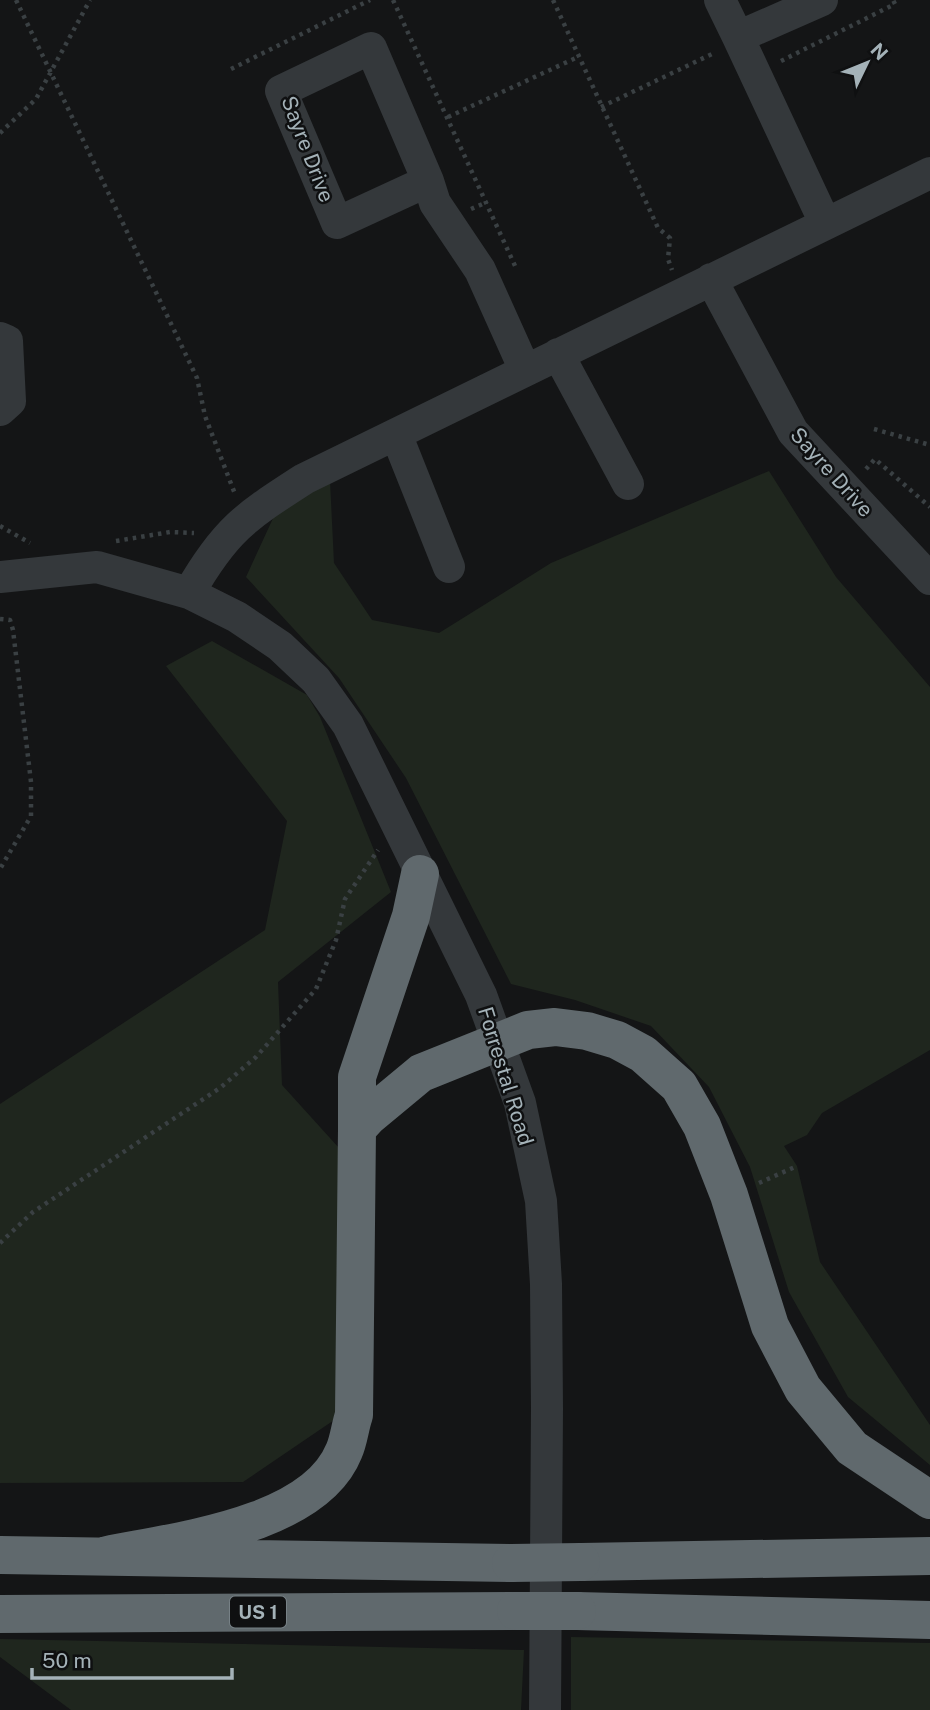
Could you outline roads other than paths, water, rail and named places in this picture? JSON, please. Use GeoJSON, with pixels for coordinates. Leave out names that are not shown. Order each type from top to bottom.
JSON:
{"type":"FeatureCollection","features":[{"type":"Feature","properties":{"kind":"highway"},"geometry":{"type":"LineString","coordinates":[[107,1555],[228,1530],[289,1506],[321,1484],[344,1452],[354,1415],[357,1077],[411,916],[420,874]]}},
{"type":"Feature","properties":{"kind":"highway"},"geometry":{"type":"LineString","coordinates":[[357,1129],[368,1116],[421,1073],[528,1030],[555,1027],[617,1040],[643,1054],[679,1086],[702,1126],[729,1195],[770,1325],[803,1389],[852,1448],[930,1500]]}},
{"type":"Feature","properties":{"kind":"highway"},"geometry":{"type":"LineString","coordinates":[[0,1555],[511,1563],[930,1556]]}},
{"type":"Feature","properties":{"kind":"highway","name":"US 1"},"geometry":{"type":"LineString","coordinates":[[0,1614],[577,1611],[930,1620]]}},
{"type":"Feature","properties":{"kind":"street"},"geometry":{"type":"LineString","coordinates":[[720,0],[729,43],[755,74],[825,223]]}},
{"type":"Feature","properties":{"kind":"street"},"geometry":{"type":"LineString","coordinates":[[729,43],[822,0]]}},
{"type":"Feature","properties":{"kind":"street","name":"Sayre Drive"},"geometry":{"type":"LineString","coordinates":[[428,181],[337,223],[281,91],[371,48],[428,181],[440,212],[480,270],[525,370]]}},
{"type":"Feature","properties":{"kind":"street"},"geometry":{"type":"LineString","coordinates":[[0,577],[97,567],[189,593],[213,551],[244,519],[304,478],[930,173]]}},
{"type":"Feature","properties":{"kind":"street","name":"Sayre Drive"},"geometry":{"type":"LineString","coordinates":[[711,279],[793,432],[930,579]]}},
{"type":"Feature","properties":{"kind":"street"},"geometry":{"type":"LineString","coordinates":[[0,338],[7,341],[11,379],[10,401],[0,410]]}},
{"type":"Feature","properties":{"kind":"street"},"geometry":{"type":"LineString","coordinates":[[558,354],[628,484]]}},
{"type":"Feature","properties":{"kind":"street"},"geometry":{"type":"LineString","coordinates":[[396,434],[449,567]]}},
{"type":"Feature","properties":{"kind":"street","name":"Forrestal Road"},"geometry":{"type":"LineString","coordinates":[[189,593],[236,617],[280,646],[316,680],[348,725],[481,995],[520,1103],[541,1201],[547,1340],[545,1710]]}}]}
